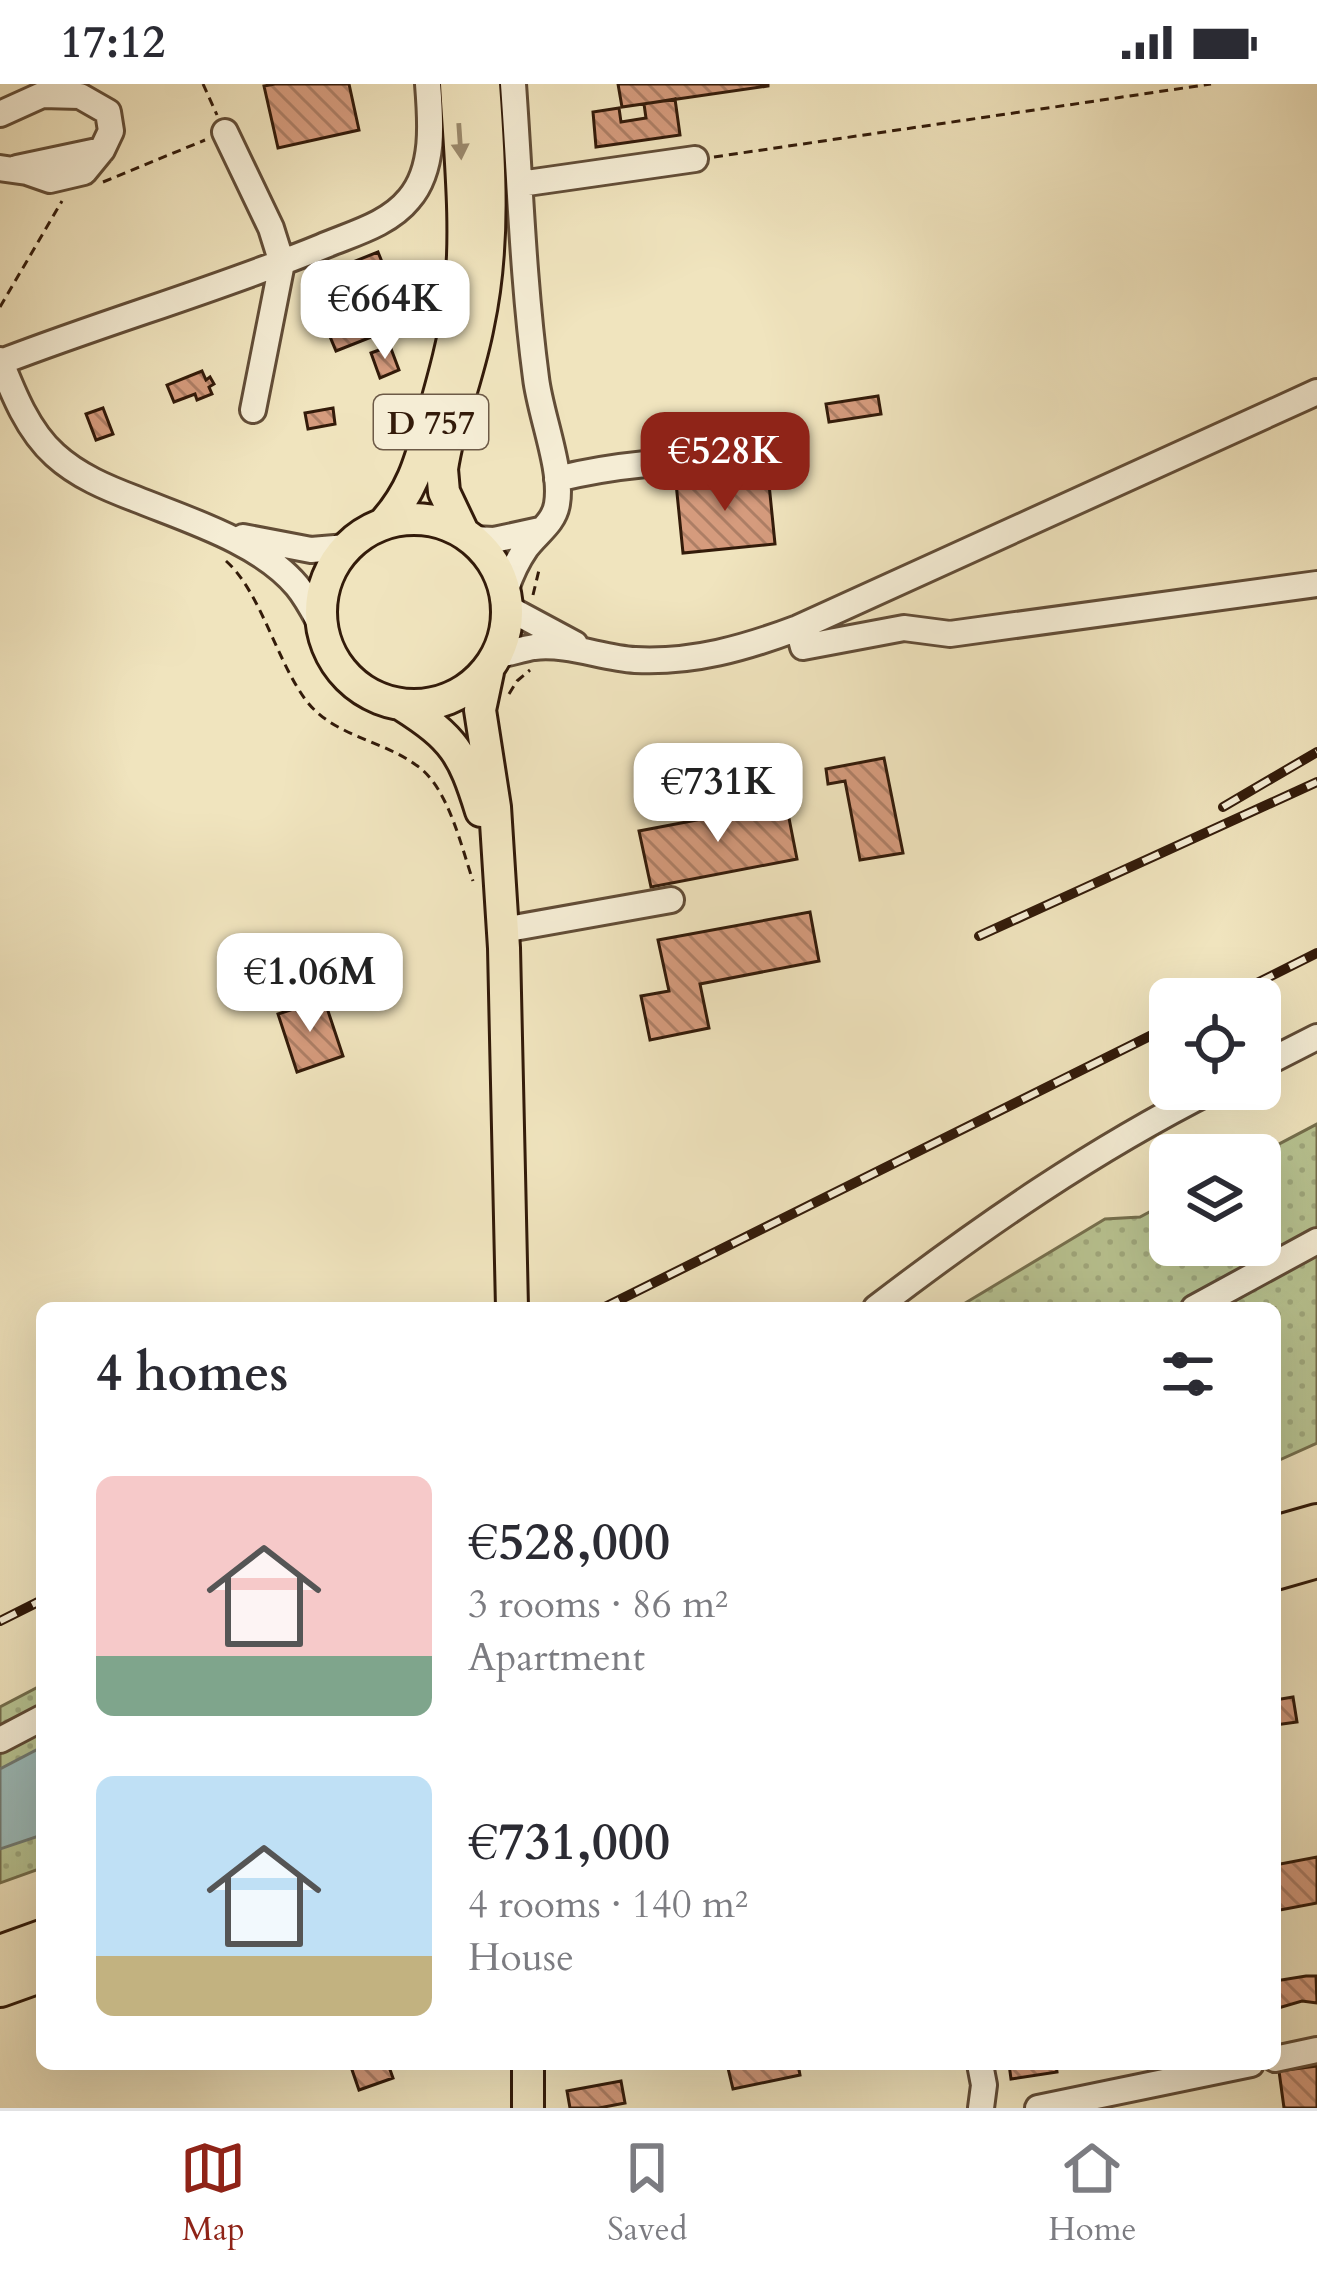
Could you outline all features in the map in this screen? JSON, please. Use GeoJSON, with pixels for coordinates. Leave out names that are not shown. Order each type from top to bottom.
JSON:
{"type":"FeatureCollection","features":[{"type":"Feature","properties":{"kind":"highway"},"geometry":{"type":"LineString","coordinates":[[1281,1533],[1317,1523]]}},
{"type":"Feature","properties":{"kind":"highway"},"geometry":{"type":"LineString","coordinates":[[1281,1569],[1317,1559]]}},
{"type":"Feature","properties":{"kind":"highway"},"geometry":{"type":"LineString","coordinates":[[0,1954],[36,1941]]}},
{"type":"Feature","properties":{"kind":"highway"},"geometry":{"type":"LineString","coordinates":[[0,1988],[36,1975]]}},
{"type":"Feature","properties":{"kind":"main road","name":"D 757"},"geometry":{"type":"LineString","coordinates":[[456,84],[477,195],[484,292],[442,469],[444,492],[468,535]]}},
{"type":"Feature","properties":{"kind":"main road","name":"D 757"},"geometry":{"type":"LineString","coordinates":[[383,524],[414,480],[448,364],[477,195],[484,84]]}},
{"type":"Feature","properties":{"kind":"main road"},"geometry":{"type":"LineString","coordinates":[[486,882],[495,807],[480,710],[515,599],[494,561],[468,535],[437,521],[410,518],[383,524],[346,547],[325,583],[321,625],[334,659],[357,687],[402,705],[434,704],[464,692],[493,664]]}},
{"type":"Feature","properties":{"kind":"main road"},"geometry":{"type":"LineString","coordinates":[[402,705],[435,726],[461,755],[476,793],[486,882],[503,930],[512,1302]]}},
{"type":"Feature","properties":{"kind":"main road"},"geometry":{"type":"LineString","coordinates":[[528,2070],[528,2108]]}},
{"type":"Feature","properties":{"kind":"street"},"geometry":{"type":"LineString","coordinates":[[0,97],[32,84]]}},
{"type":"Feature","properties":{"kind":"street"},"geometry":{"type":"LineString","coordinates":[[321,625],[284,573],[83,476],[54,454],[22,410],[1,361],[282,263],[386,220],[411,198],[424,168],[432,127],[428,84]]}},
{"type":"Feature","properties":{"kind":"street"},"geometry":{"type":"LineString","coordinates":[[513,84],[536,382],[556,479],[552,520],[514,566],[515,599],[593,653]]}},
{"type":"Feature","properties":{"kind":"street"},"geometry":{"type":"LineString","coordinates":[[0,114],[42,94],[80,96],[108,112],[111,130],[84,172],[50,180],[6,169]]}},
{"type":"Feature","properties":{"kind":"street"},"geometry":{"type":"LineString","coordinates":[[225,132],[272,228],[282,263],[253,410]]}},
{"type":"Feature","properties":{"kind":"street"},"geometry":{"type":"LineString","coordinates":[[520,184],[695,159]]}},
{"type":"Feature","properties":{"kind":"street"},"geometry":{"type":"LineString","coordinates":[[493,664],[535,647],[667,661],[753,645],[1314,401]]}},
{"type":"Feature","properties":{"kind":"street"},"geometry":{"type":"LineString","coordinates":[[556,479],[662,463],[774,457]]}},
{"type":"Feature","properties":{"kind":"street"},"geometry":{"type":"LineString","coordinates":[[468,535],[494,540],[541,530]]}},
{"type":"Feature","properties":{"kind":"street"},"geometry":{"type":"LineString","coordinates":[[215,542],[311,550],[346,547]]}},
{"type":"Feature","properties":{"kind":"street"},"geometry":{"type":"LineString","coordinates":[[798,628],[803,647],[904,628],[950,634],[1317,584]]}},
{"type":"Feature","properties":{"kind":"street"},"geometry":{"type":"LineString","coordinates":[[503,930],[671,900]]}},
{"type":"Feature","properties":{"kind":"street"},"geometry":{"type":"LineString","coordinates":[[1281,1055],[1317,1037]]}},
{"type":"Feature","properties":{"kind":"street"},"geometry":{"type":"LineString","coordinates":[[884,1302],[1022,1202],[1098,1152],[1175,1110]]}},
{"type":"Feature","properties":{"kind":"street"},"geometry":{"type":"LineString","coordinates":[[1205,1302],[1317,1241]]}},
{"type":"Feature","properties":{"kind":"street"},"geometry":{"type":"LineString","coordinates":[[1281,1516],[1317,1505]]}},
{"type":"Feature","properties":{"kind":"street"},"geometry":{"type":"LineString","coordinates":[[0,1740],[36,1721]]}},
{"type":"Feature","properties":{"kind":"street"},"geometry":{"type":"LineString","coordinates":[[1281,2058],[1317,2050]]}},
{"type":"Feature","properties":{"kind":"street"},"geometry":{"type":"LineString","coordinates":[[981,2070],[981,2108]]}},
{"type":"Feature","properties":{"kind":"street"},"geometry":{"type":"LineString","coordinates":[[1038,2108],[1222,2070]]}},
{"type":"Feature","properties":{"kind":"path"},"geometry":{"type":"LineString","coordinates":[[103,182],[225,132],[203,84]]}},
{"type":"Feature","properties":{"kind":"path"},"geometry":{"type":"LineString","coordinates":[[695,159],[1211,84]]}},
{"type":"Feature","properties":{"kind":"path"},"geometry":{"type":"LineString","coordinates":[[0,307],[63,199]]}},
{"type":"Feature","properties":{"kind":"path"},"geometry":{"type":"LineString","coordinates":[[215,542],[244,580],[277,652],[315,712],[418,766],[442,794],[486,882]]}},
{"type":"Feature","properties":{"kind":"path"},"geometry":{"type":"LineString","coordinates":[[515,599],[539,569]]}},
{"type":"Feature","properties":{"kind":"path"},"geometry":{"type":"LineString","coordinates":[[505,700],[534,668],[535,647]]}},
{"type":"Feature","properties":{"kind":"green space"},"geometry":{"type":"Polygon","coordinates":[[[1317,1124],[1317,1443],[1281,1459],[1281,1302],[967,1302],[1105,1219],[1149,1212],[1149,1266],[1281,1266],[1281,1143],[1317,1124]]]}},
{"type":"Feature","properties":{"kind":"green space"},"geometry":{"type":"Polygon","coordinates":[[[36,1688],[36,1870],[0,1883],[0,1707],[36,1688]]]}},
{"type":"Feature","properties":{"kind":"water"},"geometry":{"type":"Polygon","coordinates":[[[36,1750],[36,1837],[0,1849],[0,1769],[36,1750]]]}},
{"type":"Feature","properties":{"kind":"building"},"geometry":{"type":"Polygon","coordinates":[[[349,84],[359,130],[278,148],[264,86],[349,84]]]}},
{"type":"Feature","properties":{"kind":"building"},"geometry":{"type":"Polygon","coordinates":[[[618,84],[768,84],[768,86],[622,107],[618,84]]]}},
{"type":"Feature","properties":{"kind":"building"},"geometry":{"type":"Polygon","coordinates":[[[675,99],[680,135],[596,147],[593,112],[619,108],[621,122],[646,118],[644,104],[675,99]]]}},
{"type":"Feature","properties":{"kind":"building"},"geometry":{"type":"Polygon","coordinates":[[[378,252],[388,277],[329,300],[320,275],[378,252]]]}},
{"type":"Feature","properties":{"kind":"building"},"geometry":{"type":"Polygon","coordinates":[[[383,305],[389,320],[399,317],[402,325],[336,351],[326,327],[383,305]]]}},
{"type":"Feature","properties":{"kind":"building"},"geometry":{"type":"Polygon","coordinates":[[[390,346],[399,370],[380,378],[371,353],[390,346]]]}},
{"type":"Feature","properties":{"kind":"building"},"geometry":{"type":"Polygon","coordinates":[[[202,371],[214,384],[209,387],[212,394],[174,402],[167,385],[202,371]]]}},
{"type":"Feature","properties":{"kind":"building"},"geometry":{"type":"Polygon","coordinates":[[[878,396],[881,414],[829,422],[826,404],[878,396]]]}},
{"type":"Feature","properties":{"kind":"building"},"geometry":{"type":"Polygon","coordinates":[[[103,408],[113,434],[96,440],[86,414],[103,408]]]}},
{"type":"Feature","properties":{"kind":"building"},"geometry":{"type":"Polygon","coordinates":[[[333,408],[335,424],[308,429],[305,413],[333,408]]]}},
{"type":"Feature","properties":{"kind":"building"},"geometry":{"type":"Polygon","coordinates":[[[768,474],[775,544],[683,553],[676,483],[768,474]]]}},
{"type":"Feature","properties":{"kind":"building"},"geometry":{"type":"Polygon","coordinates":[[[884,758],[903,853],[860,860],[845,781],[828,784],[826,769],[884,758]]]}},
{"type":"Feature","properties":{"kind":"building"},"geometry":{"type":"Polygon","coordinates":[[[786,803],[797,859],[651,887],[639,831],[786,803]]]}},
{"type":"Feature","properties":{"kind":"building"},"geometry":{"type":"Polygon","coordinates":[[[810,912],[819,961],[700,984],[709,1028],[650,1040],[641,996],[669,991],[658,940],[810,912]]]}},
{"type":"Feature","properties":{"kind":"building"},"geometry":{"type":"Polygon","coordinates":[[[324,999],[343,1056],[297,1072],[278,1014],[324,999]]]}},
{"type":"Feature","properties":{"kind":"building"},"geometry":{"type":"Polygon","coordinates":[[[1293,1697],[1297,1722],[1281,1724],[1281,1699],[1293,1697]]]}},
{"type":"Feature","properties":{"kind":"building"},"geometry":{"type":"Polygon","coordinates":[[[1317,1857],[1317,1903],[1281,1910],[1281,1864],[1317,1857]]]}},
{"type":"Feature","properties":{"kind":"building"},"geometry":{"type":"Polygon","coordinates":[[[1316,1976],[1317,2003],[1302,2001],[1281,2007],[1281,1980],[1316,1976]]]}},
{"type":"Feature","properties":{"kind":"building"},"geometry":{"type":"Polygon","coordinates":[[[1317,2066],[1317,2108],[1284,2108],[1279,2071],[1317,2066]]]}},
{"type":"Feature","properties":{"kind":"building"},"geometry":{"type":"Polygon","coordinates":[[[352,2070],[390,2070],[393,2078],[359,2090],[352,2070]]]}},
{"type":"Feature","properties":{"kind":"building"},"geometry":{"type":"Polygon","coordinates":[[[728,2070],[799,2070],[800,2075],[733,2089],[728,2070]]]}},
{"type":"Feature","properties":{"kind":"building"},"geometry":{"type":"Polygon","coordinates":[[[1010,2070],[1057,2070],[1057,2072],[1011,2079],[1010,2070]]]}},
{"type":"Feature","properties":{"kind":"building"},"geometry":{"type":"Polygon","coordinates":[[[621,2081],[625,2103],[570,2108],[567,2091],[621,2081]]]}},
{"type":"Feature","properties":{"kind":"railway"},"geometry":{"type":"LineString","coordinates":[[1223,807],[1317,752]]}},
{"type":"Feature","properties":{"kind":"railway"},"geometry":{"type":"LineString","coordinates":[[979,936],[1317,782]]}},
{"type":"Feature","properties":{"kind":"railway"},"geometry":{"type":"LineString","coordinates":[[1267,978],[1317,953]]}},
{"type":"Feature","properties":{"kind":"railway"},"geometry":{"type":"LineString","coordinates":[[615,1302],[1149,1036]]}},
{"type":"Feature","properties":{"kind":"railway"},"geometry":{"type":"LineString","coordinates":[[0,1621],[36,1603]]}}]}
